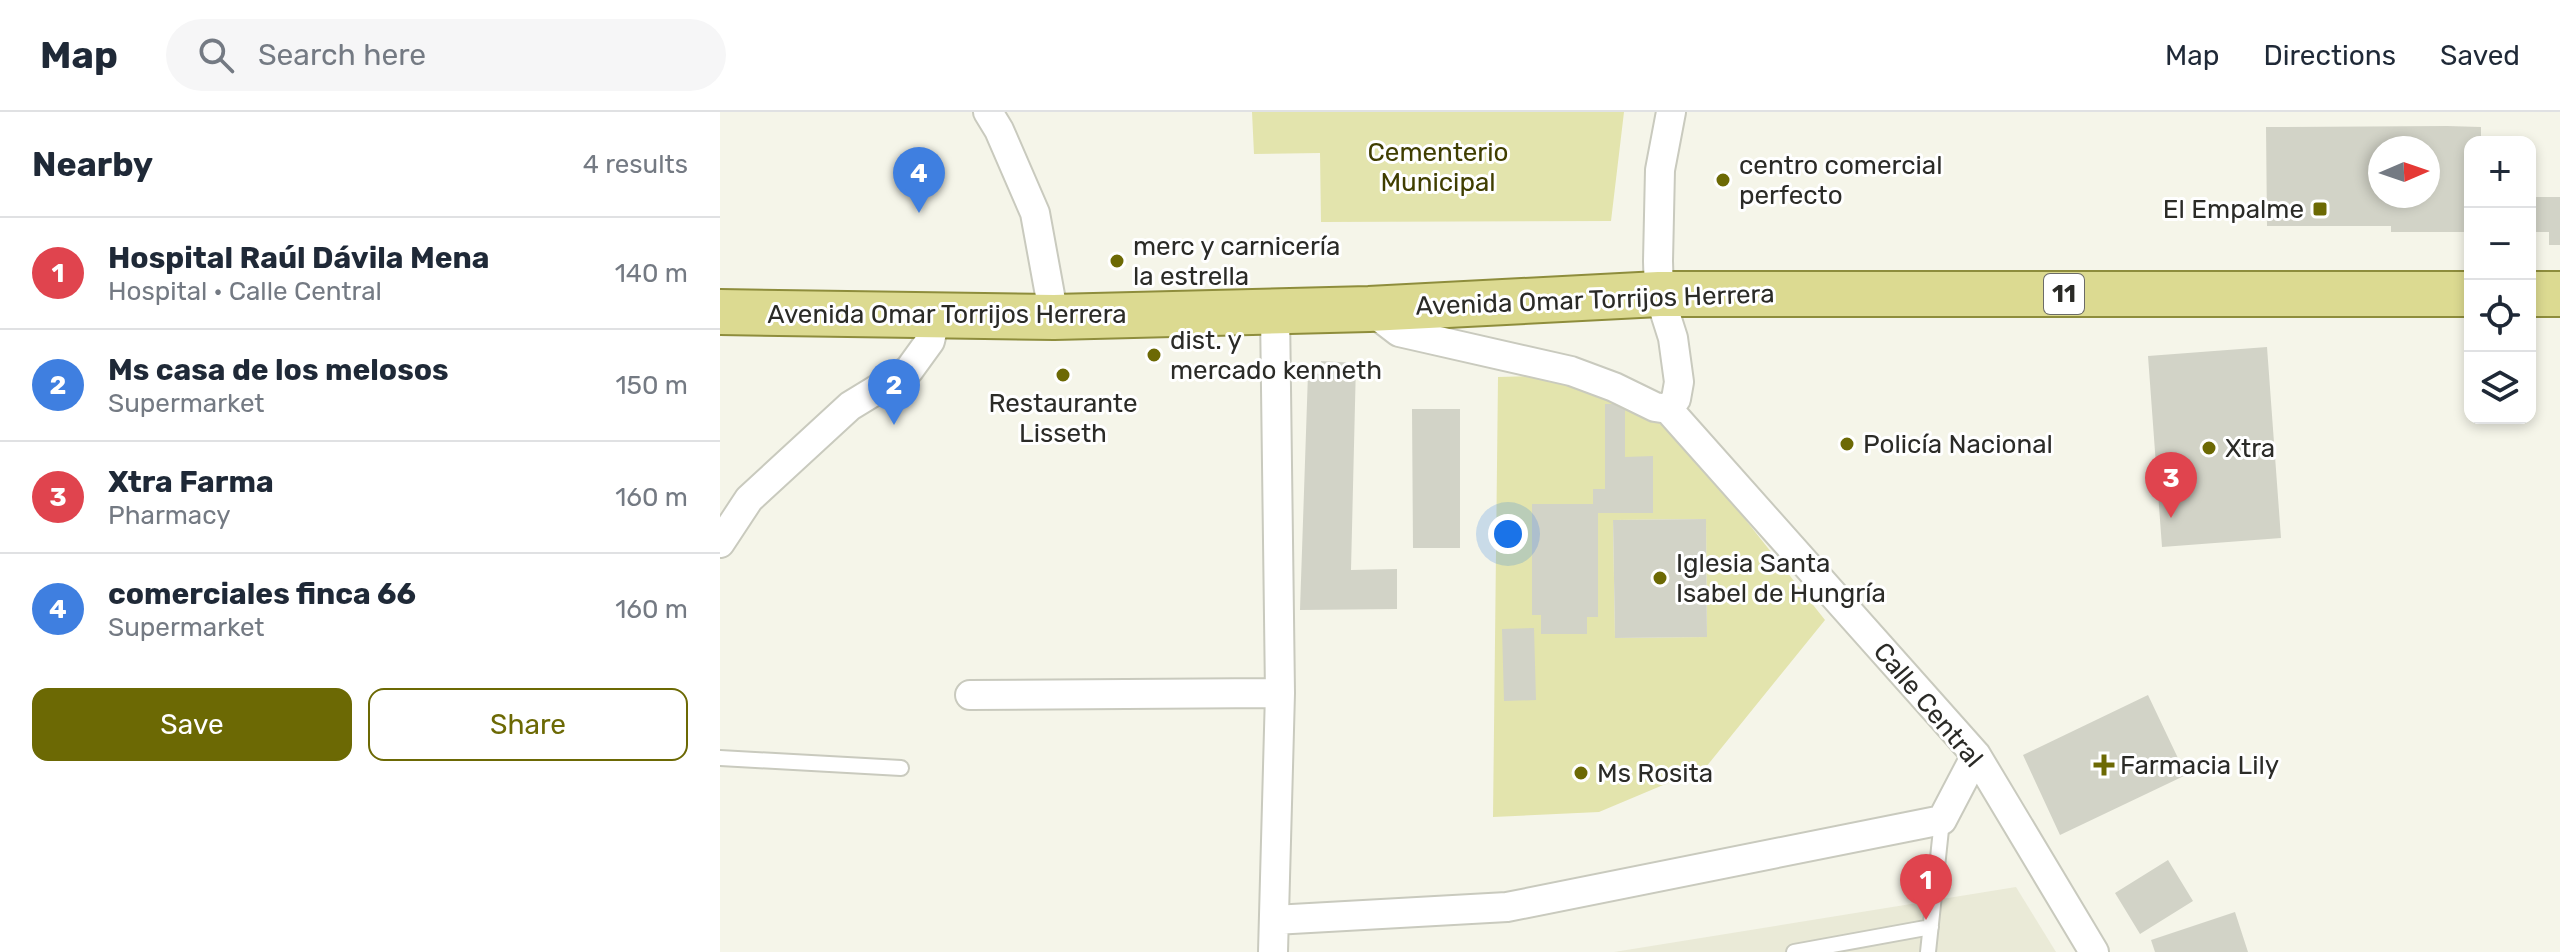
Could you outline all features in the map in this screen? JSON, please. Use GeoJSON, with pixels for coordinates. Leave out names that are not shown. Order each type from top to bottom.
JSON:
{"type":"FeatureCollection","features":[{"type":"Feature","properties":{"kind":"main road","name":"Avenida Omar Torrijos Herrera"},"geometry":{"type":"LineString","coordinates":[[720,312],[1054,317],[1369,309],[1659,294],[2464,294]]}},
{"type":"Feature","properties":{"kind":"main road"},"geometry":{"type":"LineString","coordinates":[[2536,294],[2560,294]]}},
{"type":"Feature","properties":{"kind":"street"},"geometry":{"type":"LineString","coordinates":[[988,112],[1035,213],[1054,317]]}},
{"type":"Feature","properties":{"kind":"street"},"geometry":{"type":"LineString","coordinates":[[1668,409],[1676,399],[1679,382],[1673,338],[1659,294],[1660,170],[1671,112]]}},
{"type":"Feature","properties":{"kind":"street","name":"Calle Central"},"geometry":{"type":"LineString","coordinates":[[1369,309],[1399,332],[1571,371],[1655,407],[1668,409],[1976,755],[2094,952]]}},
{"type":"Feature","properties":{"kind":"street"},"geometry":{"type":"LineString","coordinates":[[1273,952],[1280,693],[1275,312]]}},
{"type":"Feature","properties":{"kind":"street"},"geometry":{"type":"LineString","coordinates":[[720,543],[749,499],[850,406],[909,370],[930,341],[936,316]]}},
{"type":"Feature","properties":{"kind":"street"},"geometry":{"type":"LineString","coordinates":[[970,695],[1280,693]]}},
{"type":"Feature","properties":{"kind":"street"},"geometry":{"type":"LineString","coordinates":[[1274,920],[1507,907],[1942,820],[1976,755]]}},
{"type":"Feature","properties":{"kind":"lane"},"geometry":{"type":"LineString","coordinates":[[720,758],[901,768]]}},
{"type":"Feature","properties":{"kind":"lane"},"geometry":{"type":"LineString","coordinates":[[1928,952],[1942,820]]}},
{"type":"Feature","properties":{"kind":"lane"},"geometry":{"type":"LineString","coordinates":[[1794,952],[1931,927]]}},
{"type":"Feature","properties":{"kind":"shaded area"},"geometry":{"type":"Polygon","coordinates":[[[2016,887],[2056,952],[1614,952],[2016,887]]]}},
{"type":"Feature","properties":{"kind":"green space","name":"Cementerio Municipal"},"geometry":{"type":"Polygon","coordinates":[[[1252,112],[1624,112],[1611,221],[1321,222],[1320,153],[1254,154],[1252,112]]]}},
{"type":"Feature","properties":{"kind":"green space"},"geometry":{"type":"Polygon","coordinates":[[[1533,376],[1580,381],[1659,419],[1710,475],[1825,620],[1706,767],[1599,812],[1493,817],[1498,377],[1533,376]],[[1706,519],[1613,520],[1615,638],[1707,637],[1706,519]]]}},
{"type":"Feature","properties":{"kind":"building"},"geometry":{"type":"Polygon","coordinates":[[[2266,127],[2481,127],[2481,136],[2464,136],[2464,232],[2391,232],[2391,226],[2267,226],[2266,127]]]}},
{"type":"Feature","properties":{"kind":"building"},"geometry":{"type":"Polygon","coordinates":[[[2536,197],[2560,197],[2560,245],[2549,245],[2549,232],[2536,232],[2536,197]]]}},
{"type":"Feature","properties":{"kind":"building"},"geometry":{"type":"Polygon","coordinates":[[[2267,347],[2281,538],[2162,547],[2148,356],[2267,347]]]}},
{"type":"Feature","properties":{"kind":"building"},"geometry":{"type":"Polygon","coordinates":[[[1321,361],[1356,363],[1351,570],[1397,569],[1397,609],[1300,610],[1308,373],[1321,374],[1321,361]]]}},
{"type":"Feature","properties":{"kind":"building"},"geometry":{"type":"Polygon","coordinates":[[[1605,404],[1625,404],[1625,457],[1653,456],[1653,513],[1598,513],[1598,617],[1587,617],[1587,634],[1541,634],[1541,615],[1532,615],[1532,504],[1593,504],[1593,489],[1605,489],[1605,404]]]}},
{"type":"Feature","properties":{"kind":"building"},"geometry":{"type":"Polygon","coordinates":[[[1412,409],[1460,409],[1460,548],[1413,548],[1412,409]]]}},
{"type":"Feature","properties":{"kind":"building","name":"Iglesia Santa Isabel de Hungría"},"geometry":{"type":"Polygon","coordinates":[[[1706,519],[1707,637],[1615,638],[1613,520],[1706,519]]]}},
{"type":"Feature","properties":{"kind":"building"},"geometry":{"type":"Polygon","coordinates":[[[1534,628],[1536,700],[1504,701],[1502,629],[1534,628]]]}},
{"type":"Feature","properties":{"kind":"building","name":"Farmacia Lily"},"geometry":{"type":"Polygon","coordinates":[[[2148,695],[2186,775],[2060,835],[2023,755],[2148,695]]]}},
{"type":"Feature","properties":{"kind":"building"},"geometry":{"type":"Polygon","coordinates":[[[2168,860],[2193,901],[2140,934],[2115,893],[2168,860]]]}},
{"type":"Feature","properties":{"kind":"building"},"geometry":{"type":"Polygon","coordinates":[[[2235,912],[2248,952],[2155,952],[2151,940],[2235,912]]]}},
{"type":"Feature","properties":{"kind":"place","name":"centro comercial perfecto"},"geometry":{"type":"Point","coordinates":[1723,180]}},
{"type":"Feature","properties":{"kind":"place","name":"El Empalme"},"geometry":{"type":"Point","coordinates":[2320,209]}},
{"type":"Feature","properties":{"kind":"place","name":"comerciales finca 66"},"geometry":{"type":"Point","coordinates":[919,213]}},
{"type":"Feature","properties":{"kind":"place","name":"merc y carnicería la estrella"},"geometry":{"type":"Point","coordinates":[1117,261]}},
{"type":"Feature","properties":{"kind":"place","name":"dist. y mercado kenneth"},"geometry":{"type":"Point","coordinates":[1154,355]}},
{"type":"Feature","properties":{"kind":"place","name":"Restaurante Lisseth"},"geometry":{"type":"Point","coordinates":[1063,375]}},
{"type":"Feature","properties":{"kind":"place","name":"Ms casa de los melosos"},"geometry":{"type":"Point","coordinates":[894,425]}},
{"type":"Feature","properties":{"kind":"place","name":"Policía Nacional"},"geometry":{"type":"Point","coordinates":[1847,444]}},
{"type":"Feature","properties":{"kind":"place","name":"Xtra"},"geometry":{"type":"Point","coordinates":[2209,448]}},
{"type":"Feature","properties":{"kind":"place","name":"Xtra Farma"},"geometry":{"type":"Point","coordinates":[2171,518]}},
{"type":"Feature","properties":{"kind":"place","name":"Iglesia Santa Isabel de Hungría"},"geometry":{"type":"Point","coordinates":[1660,578]}},
{"type":"Feature","properties":{"kind":"place","name":"Farmacia Lily"},"geometry":{"type":"Point","coordinates":[2104,765]}},
{"type":"Feature","properties":{"kind":"place","name":"Ms Rosita"},"geometry":{"type":"Point","coordinates":[1581,773]}},
{"type":"Feature","properties":{"kind":"place","name":"Hospital Raúl Dávila Mena"},"geometry":{"type":"Point","coordinates":[1926,920]}}]}
